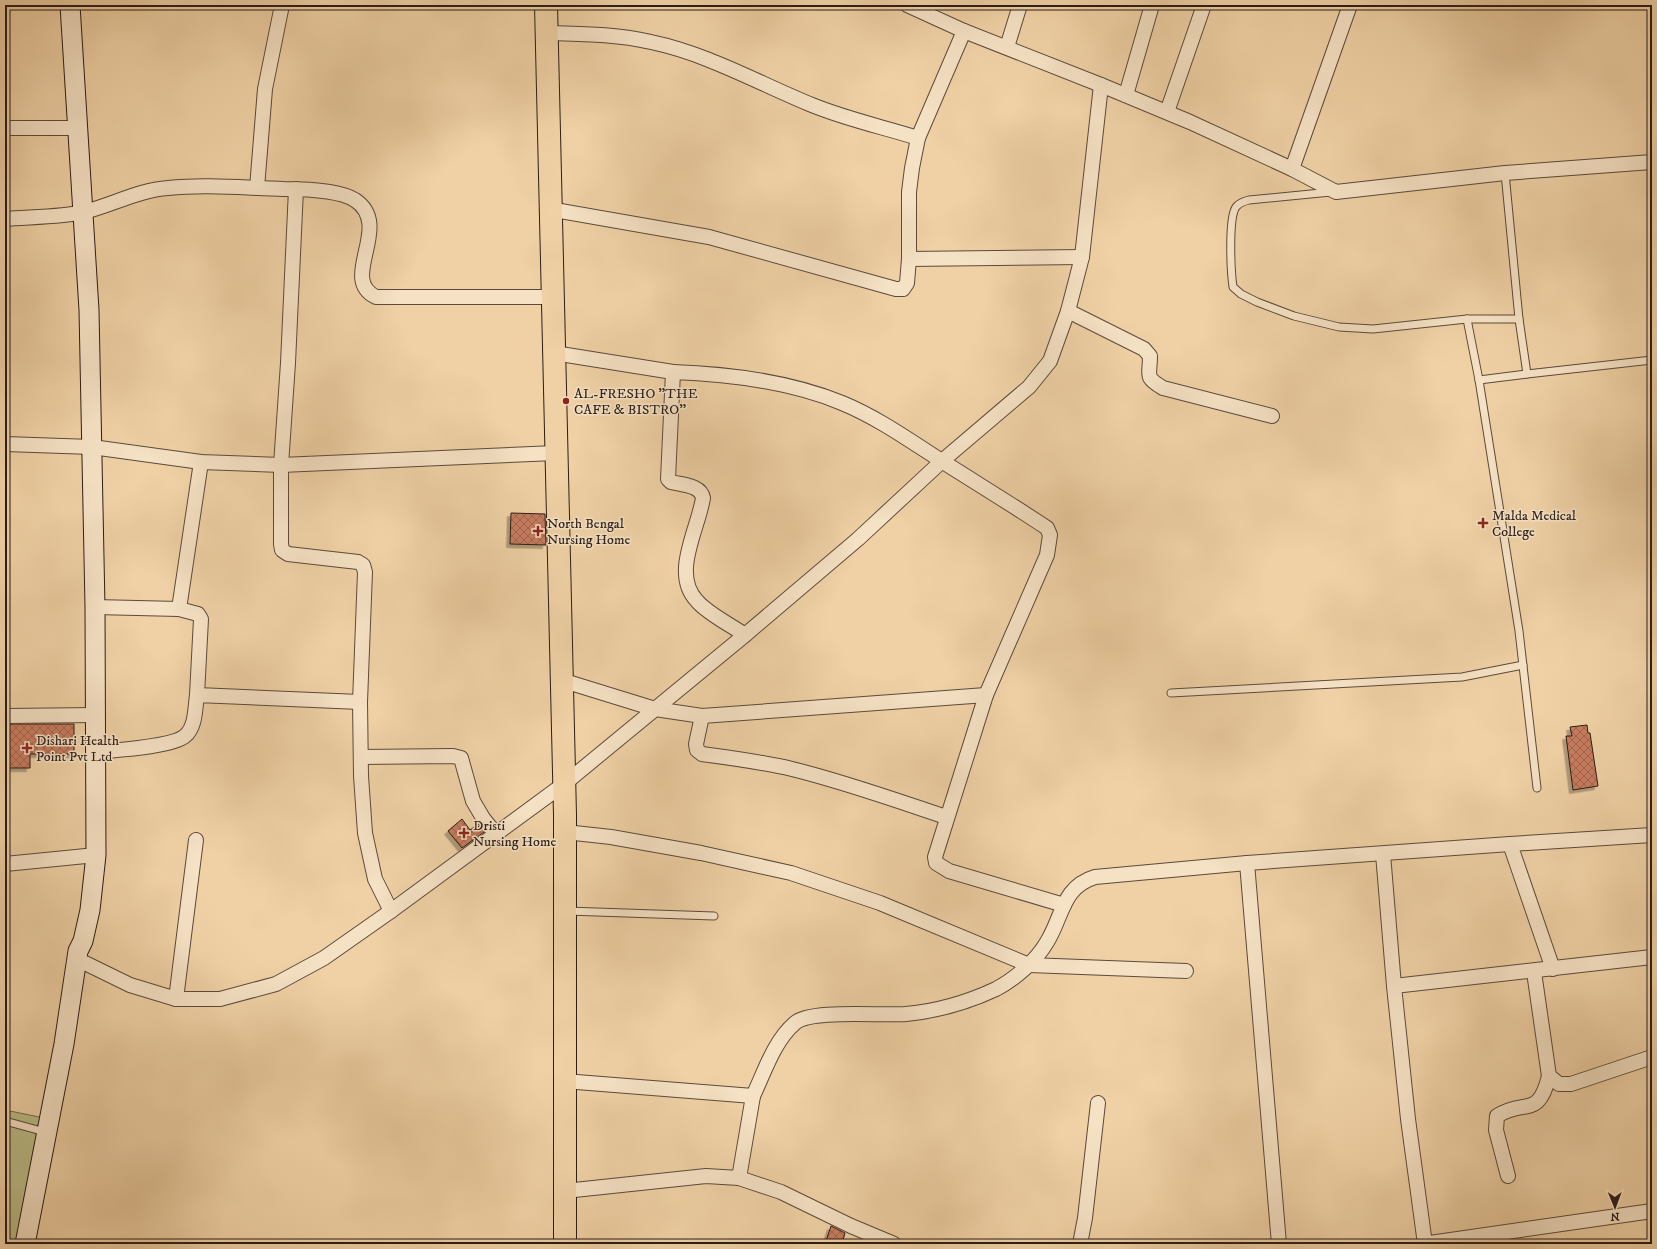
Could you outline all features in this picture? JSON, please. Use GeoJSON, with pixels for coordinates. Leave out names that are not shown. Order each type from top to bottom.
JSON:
{"type":"FeatureCollection","features":[{"type":"Feature","properties":{"kind":"main road"},"geometry":{"type":"LineString","coordinates":[[546,5],[549,209],[553,297],[565,832],[565,1244]]}},
{"type":"Feature","properties":{"kind":"street"},"geometry":{"type":"LineString","coordinates":[[25,1244],[64,1044],[78,951],[83,941],[90,910],[96,855],[95,607],[89,310],[70,5]]}},
{"type":"Feature","properties":{"kind":"street"},"geometry":{"type":"LineString","coordinates":[[257,188],[265,89],[282,5]]}},
{"type":"Feature","properties":{"kind":"street"},"geometry":{"type":"LineString","coordinates":[[906,5],[964,31],[1101,84],[1167,112],[1292,169],[1336,192],[1505,173],[1652,162]]}},
{"type":"Feature","properties":{"kind":"street"},"geometry":{"type":"LineString","coordinates":[[1006,47],[1020,5]]}},
{"type":"Feature","properties":{"kind":"street"},"geometry":{"type":"LineString","coordinates":[[1126,95],[1152,5]]}},
{"type":"Feature","properties":{"kind":"street"},"geometry":{"type":"LineString","coordinates":[[1167,112],[1204,5]]}},
{"type":"Feature","properties":{"kind":"street"},"geometry":{"type":"LineString","coordinates":[[1292,169],[1350,5]]}},
{"type":"Feature","properties":{"kind":"street"},"geometry":{"type":"LineString","coordinates":[[549,209],[709,237],[896,289],[903,289],[908,283],[909,192],[918,138],[964,31]]}},
{"type":"Feature","properties":{"kind":"street"},"geometry":{"type":"LineString","coordinates":[[546,33],[614,35],[652,42],[685,51],[715,62],[813,105],[918,138]]}},
{"type":"Feature","properties":{"kind":"street"},"geometry":{"type":"LineString","coordinates":[[85,963],[130,985],[176,999],[220,999],[276,984],[324,958],[391,911],[495,833],[564,784],[745,635],[858,539],[942,461],[1029,387],[1050,361],[1068,311],[1082,257],[1101,84]]}},
{"type":"Feature","properties":{"kind":"street"},"geometry":{"type":"LineString","coordinates":[[5,128],[78,128]]}},
{"type":"Feature","properties":{"kind":"street"},"geometry":{"type":"LineString","coordinates":[[5,219],[83,212],[130,197],[167,188],[206,186],[296,189],[344,196],[354,199],[362,205],[370,220],[371,230],[362,268],[363,282],[368,293],[376,296],[553,297]]}},
{"type":"Feature","properties":{"kind":"street"},"geometry":{"type":"LineString","coordinates":[[296,189],[288,363],[280,466],[282,550],[288,554],[358,562],[363,566],[365,572],[360,702],[365,833],[375,878],[391,911]]}},
{"type":"Feature","properties":{"kind":"street"},"geometry":{"type":"LineString","coordinates":[[909,259],[1082,257]]}},
{"type":"Feature","properties":{"kind":"street"},"geometry":{"type":"LineString","coordinates":[[1068,311],[1144,350],[1150,356],[1148,377],[1163,388],[1272,416]]}},
{"type":"Feature","properties":{"kind":"street"},"geometry":{"type":"LineString","coordinates":[[554,353],[673,372],[719,374],[758,380],[841,402],[876,418],[1047,528],[1050,535],[1047,554],[986,695],[946,817],[935,857],[936,864],[941,868],[1064,905]]}},
{"type":"Feature","properties":{"kind":"street"},"geometry":{"type":"LineString","coordinates":[[673,372],[668,479],[671,482],[698,489],[702,493],[703,498],[686,563],[685,577],[689,592],[698,602],[745,635]]}},
{"type":"Feature","properties":{"kind":"street"},"geometry":{"type":"LineString","coordinates":[[5,444],[92,448],[201,462],[280,466],[556,453]]}},
{"type":"Feature","properties":{"kind":"street"},"geometry":{"type":"LineString","coordinates":[[179,609],[201,462]]}},
{"type":"Feature","properties":{"kind":"street"},"geometry":{"type":"LineString","coordinates":[[95,607],[179,609],[198,614],[201,619],[197,695],[193,725],[185,736],[169,743],[96,752]]}},
{"type":"Feature","properties":{"kind":"street"},"geometry":{"type":"LineString","coordinates":[[561,680],[655,709],[702,716],[986,695]]}},
{"type":"Feature","properties":{"kind":"street"},"geometry":{"type":"LineString","coordinates":[[197,695],[360,702]]}},
{"type":"Feature","properties":{"kind":"street"},"geometry":{"type":"LineString","coordinates":[[5,716],[96,715]]}},
{"type":"Feature","properties":{"kind":"street"},"geometry":{"type":"LineString","coordinates":[[702,716],[696,744],[697,750],[702,754],[746,759],[835,780],[946,817]]}},
{"type":"Feature","properties":{"kind":"street"},"geometry":{"type":"LineString","coordinates":[[361,757],[453,756],[461,758],[473,802],[482,818],[495,833]]}},
{"type":"Feature","properties":{"kind":"street"},"geometry":{"type":"LineString","coordinates":[[565,832],[611,837],[686,850],[791,873],[880,902],[1029,964],[1186,971]]}},
{"type":"Feature","properties":{"kind":"street"},"geometry":{"type":"LineString","coordinates":[[739,1178],[753,1096],[779,1040],[796,1021],[824,1014],[905,1014],[957,1006],[997,988],[1029,964],[1047,943],[1064,905],[1072,892],[1082,881],[1095,877],[1247,863],[1652,835]]}},
{"type":"Feature","properties":{"kind":"street"},"geometry":{"type":"LineString","coordinates":[[176,999],[196,840]]}},
{"type":"Feature","properties":{"kind":"street"},"geometry":{"type":"LineString","coordinates":[[1510,844],[1553,969]]}},
{"type":"Feature","properties":{"kind":"street"},"geometry":{"type":"LineString","coordinates":[[1383,854],[1394,986],[1408,1119],[1424,1244],[1652,1211]]}},
{"type":"Feature","properties":{"kind":"street"},"geometry":{"type":"LineString","coordinates":[[5,864],[96,855]]}},
{"type":"Feature","properties":{"kind":"street"},"geometry":{"type":"LineString","coordinates":[[1247,863],[1279,1244]]}},
{"type":"Feature","properties":{"kind":"street"},"geometry":{"type":"LineString","coordinates":[[37,1244],[77,1046],[86,951],[83,941]]}},
{"type":"Feature","properties":{"kind":"street"},"geometry":{"type":"LineString","coordinates":[[1394,986],[1534,972],[1652,957]]}},
{"type":"Feature","properties":{"kind":"street"},"geometry":{"type":"LineString","coordinates":[[1508,1176],[1496,1130],[1497,1116],[1502,1113],[1532,1105],[1540,1100],[1546,1091],[1549,1076],[1534,972]]}},
{"type":"Feature","properties":{"kind":"street"},"geometry":{"type":"LineString","coordinates":[[1549,1076],[1559,1084],[1572,1084],[1652,1057]]}},
{"type":"Feature","properties":{"kind":"street"},"geometry":{"type":"LineString","coordinates":[[564,1081],[753,1096]]}},
{"type":"Feature","properties":{"kind":"street"},"geometry":{"type":"LineString","coordinates":[[1080,1244],[1085,1218],[1098,1103]]}},
{"type":"Feature","properties":{"kind":"street"},"geometry":{"type":"LineString","coordinates":[[565,1191],[706,1176],[739,1178],[781,1192],[893,1244]]}},
{"type":"Feature","properties":{"kind":"lane"},"geometry":{"type":"LineString","coordinates":[[1505,173],[1519,319],[1527,374]]}},
{"type":"Feature","properties":{"kind":"lane"},"geometry":{"type":"LineString","coordinates":[[1336,192],[1249,200],[1236,208],[1231,223],[1233,287],[1241,294],[1257,302],[1294,316],[1339,327],[1373,329],[1467,318],[1519,319]]}},
{"type":"Feature","properties":{"kind":"lane"},"geometry":{"type":"LineString","coordinates":[[1467,318],[1479,380],[1523,665],[1537,788]]}},
{"type":"Feature","properties":{"kind":"lane"},"geometry":{"type":"LineString","coordinates":[[1479,380],[1652,360]]}},
{"type":"Feature","properties":{"kind":"lane"},"geometry":{"type":"LineString","coordinates":[[1171,693],[1462,676],[1523,665]]}},
{"type":"Feature","properties":{"kind":"lane"},"geometry":{"type":"LineString","coordinates":[[565,911],[714,916]]}},
{"type":"Feature","properties":{"kind":"lane"},"geometry":{"type":"LineString","coordinates":[[5,1121],[48,1132]]}},
{"type":"Feature","properties":{"kind":"green space"},"geometry":{"type":"Polygon","coordinates":[[[5,1110],[54,1120],[20,1244],[5,1244],[5,1110]]]}},
{"type":"Feature","properties":{"kind":"building"},"geometry":{"type":"Polygon","coordinates":[[[511,513],[545,514],[546,545],[510,544],[511,513]]]}},
{"type":"Feature","properties":{"kind":"building"},"geometry":{"type":"Polygon","coordinates":[[[8,724],[74,724],[74,754],[30,754],[30,768],[8,768],[8,724]]]}},
{"type":"Feature","properties":{"kind":"building"},"geometry":{"type":"Polygon","coordinates":[[[1587,725],[1588,733],[1590,733],[1598,786],[1573,790],[1566,736],[1572,736],[1570,727],[1587,725]]]}},
{"type":"Feature","properties":{"kind":"building"},"geometry":{"type":"Polygon","coordinates":[[[462,819],[470,830],[477,825],[484,832],[462,848],[448,831],[462,819]]]}},
{"type":"Feature","properties":{"kind":"building"},"geometry":{"type":"Polygon","coordinates":[[[831,1226],[845,1233],[842,1244],[825,1244],[831,1226]]]}},
{"type":"Feature","properties":{"kind":"place","name":"AL-FRESHO \"THE CAFE & BISTRO\""},"geometry":{"type":"Point","coordinates":[566,401]}},
{"type":"Feature","properties":{"kind":"place","name":"Malda Medical College"},"geometry":{"type":"Point","coordinates":[1483,523]}},
{"type":"Feature","properties":{"kind":"place","name":"North Bengal Nursing Home"},"geometry":{"type":"Point","coordinates":[538,531]}},
{"type":"Feature","properties":{"kind":"place","name":"Dishari Health Point Pvt Ltd"},"geometry":{"type":"Point","coordinates":[27,748]}},
{"type":"Feature","properties":{"kind":"place","name":"Dristi Nursing Home"},"geometry":{"type":"Point","coordinates":[464,833]}}]}
